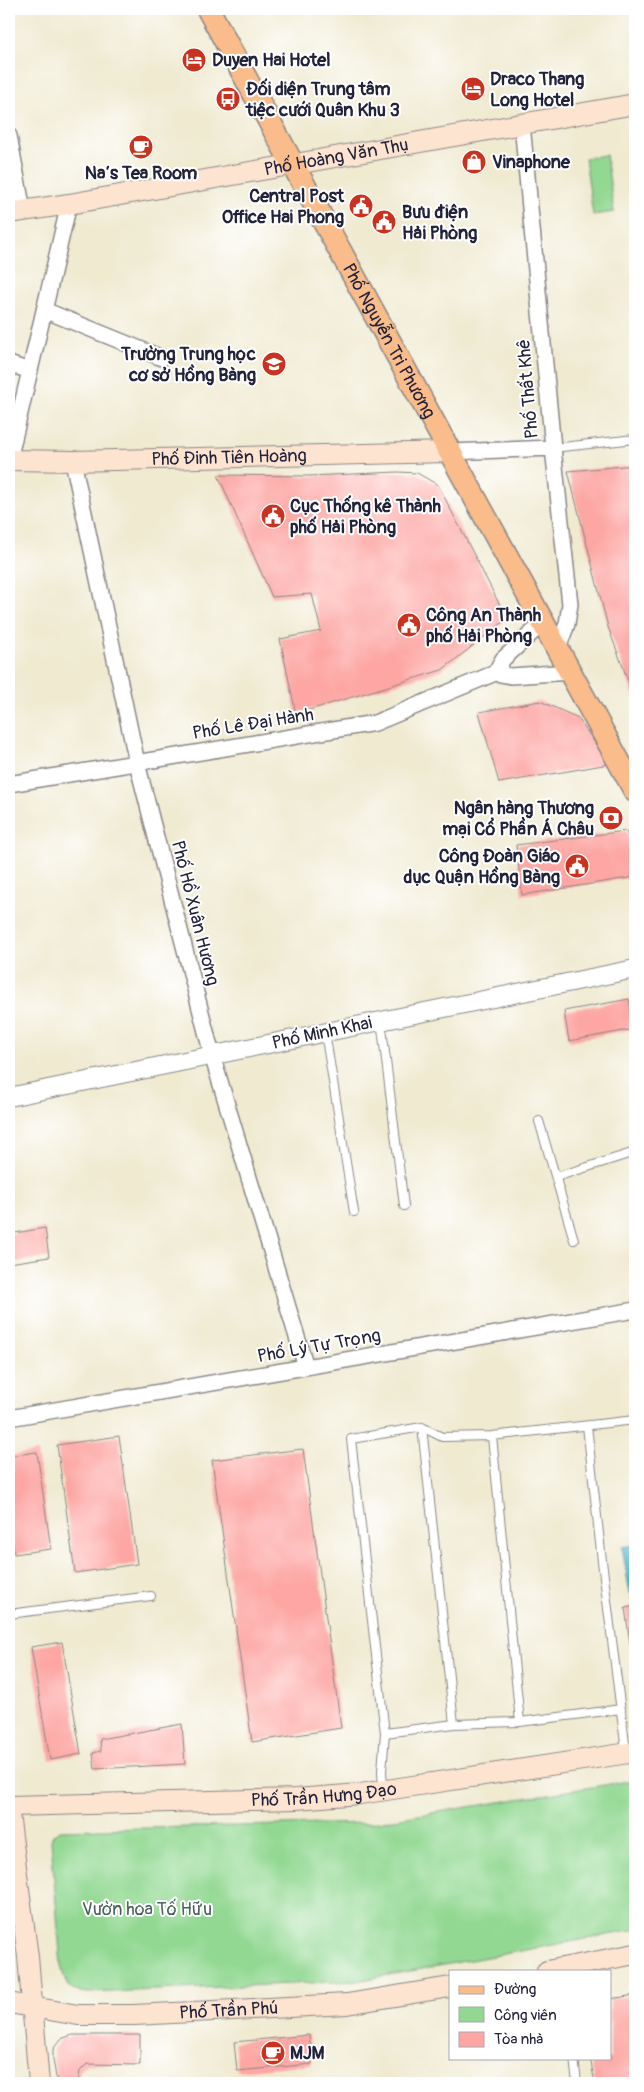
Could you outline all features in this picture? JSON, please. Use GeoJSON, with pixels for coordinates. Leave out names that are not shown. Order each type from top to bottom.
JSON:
{"type":"FeatureCollection","features":[{"type":"Feature","properties":{"kind":"main road","name":"Phố Nguyễn Tri Phương"},"geometry":{"type":"LineString","coordinates":[[208,9],[635,791]]}},
{"type":"Feature","properties":{"kind":"main road","name":"Phố Hoàng Văn Thụ"},"geometry":{"type":"LineString","coordinates":[[16,212],[635,104]]}},
{"type":"Feature","properties":{"kind":"main road","name":"Phố Đinh Tiên Hoàng"},"geometry":{"type":"LineString","coordinates":[[9,460],[73,461],[449,452]]}},
{"type":"Feature","properties":{"kind":"main road","name":"Phố Trần Hưng Đạo"},"geometry":{"type":"LineString","coordinates":[[9,1806],[296,1799],[383,1792],[631,1753]]}},
{"type":"Feature","properties":{"kind":"main road"},"geometry":{"type":"LineString","coordinates":[[9,1814],[33,2007],[39,2083]]}},
{"type":"Feature","properties":{"kind":"main road"},"geometry":{"type":"LineString","coordinates":[[557,1970],[635,1954]]}},
{"type":"Feature","properties":{"kind":"main road","name":"Phố Trần Phú"},"geometry":{"type":"LineString","coordinates":[[9,2002],[78,2015],[134,2015],[347,2004],[449,1987]]}},
{"type":"Feature","properties":{"kind":"street","name":"Phố Thất Khê"},"geometry":{"type":"LineString","coordinates":[[522,124],[570,604],[567,624],[558,648]]}},
{"type":"Feature","properties":{"kind":"street"},"geometry":{"type":"LineString","coordinates":[[9,136],[16,212]]}},
{"type":"Feature","properties":{"kind":"street"},"geometry":{"type":"LineString","coordinates":[[9,460],[70,204]]}},
{"type":"Feature","properties":{"kind":"street"},"geometry":{"type":"LineString","coordinates":[[44,310],[162,358]]}},
{"type":"Feature","properties":{"kind":"street"},"geometry":{"type":"LineString","coordinates":[[9,364],[30,371]]}},
{"type":"Feature","properties":{"kind":"street"},"geometry":{"type":"LineString","coordinates":[[449,452],[553,448]]}},
{"type":"Feature","properties":{"kind":"street","name":"Phố Hồ Xuân Hương"},"geometry":{"type":"LineString","coordinates":[[73,461],[137,763],[212,1055],[306,1367]]}},
{"type":"Feature","properties":{"kind":"street","name":"Phố Lê Đại Hành"},"geometry":{"type":"LineString","coordinates":[[494,673],[503,659],[544,622]]}},
{"type":"Feature","properties":{"kind":"street","name":"Phố Lê Đại Hành"},"geometry":{"type":"LineString","coordinates":[[9,784],[375,723],[494,673],[511,676],[570,672]]}},
{"type":"Feature","properties":{"kind":"street","name":"Phố Minh Khai"},"geometry":{"type":"LineString","coordinates":[[9,1097],[635,969]]}},
{"type":"Feature","properties":{"kind":"street","name":"Phố Lý Tự Trọng"},"geometry":{"type":"LineString","coordinates":[[9,1418],[635,1310]]}},
{"type":"Feature","properties":{"kind":"lane"},"geometry":{"type":"LineString","coordinates":[[553,448],[635,439]]}},
{"type":"Feature","properties":{"kind":"lane"},"geometry":{"type":"LineString","coordinates":[[381,1020],[404,1206]]}},
{"type":"Feature","properties":{"kind":"lane"},"geometry":{"type":"LineString","coordinates":[[325,1032],[354,1212]]}},
{"type":"Feature","properties":{"kind":"lane"},"geometry":{"type":"LineString","coordinates":[[539,1120],[574,1240]]}},
{"type":"Feature","properties":{"kind":"lane"},"geometry":{"type":"LineString","coordinates":[[556,1177],[635,1152]]}},
{"type":"Feature","properties":{"kind":"lane"},"geometry":{"type":"LineString","coordinates":[[383,1792],[382,1770],[385,1733],[351,1439],[422,1428],[442,1437],[492,1436],[635,1420]]}},
{"type":"Feature","properties":{"kind":"lane"},"geometry":{"type":"LineString","coordinates":[[587,1426],[621,1709],[631,1753]]}},
{"type":"Feature","properties":{"kind":"lane"},"geometry":{"type":"LineString","coordinates":[[422,1428],[454,1724]]}},
{"type":"Feature","properties":{"kind":"lane"},"geometry":{"type":"LineString","coordinates":[[492,1436],[520,1722]]}},
{"type":"Feature","properties":{"kind":"lane"},"geometry":{"type":"LineString","coordinates":[[9,1614],[151,1596]]}},
{"type":"Feature","properties":{"kind":"lane"},"geometry":{"type":"LineString","coordinates":[[385,1733],[454,1724],[520,1722],[621,1709]]}},
{"type":"Feature","properties":{"kind":"lane"},"geometry":{"type":"LineString","coordinates":[[574,2060],[577,2083]]}},
{"type":"Feature","properties":{"kind":"green space"},"geometry":{"type":"Polygon","coordinates":[[[606,155],[614,212],[593,215],[585,158],[606,155]]]}},
{"type":"Feature","properties":{"kind":"green space","name":"Vườn hoa Tố Hữu"},"geometry":{"type":"Polygon","coordinates":[[[635,1780],[635,1930],[356,1981],[89,1993],[72,1989],[65,1978],[61,1966],[51,1840],[53,1835],[59,1830],[370,1823],[635,1780]]]}},
{"type":"Feature","properties":{"kind":"water"},"geometry":{"type":"Polygon","coordinates":[[[635,1545],[635,1593],[630,1594],[622,1547],[635,1545]]]}},
{"type":"Feature","properties":{"kind":"building"},"geometry":{"type":"Polygon","coordinates":[[[635,465],[635,699],[608,627],[568,471],[635,465]]]}},
{"type":"Feature","properties":{"kind":"building"},"geometry":{"type":"Polygon","coordinates":[[[398,472],[417,473],[438,485],[507,619],[442,670],[296,714],[280,639],[321,631],[312,594],[272,597],[218,475],[308,476],[398,472]]]}},
{"type":"Feature","properties":{"kind":"building"},"geometry":{"type":"Polygon","coordinates":[[[540,701],[578,718],[609,764],[499,783],[479,712],[540,701]]]}},
{"type":"Feature","properties":{"kind":"building","name":"Công Đoàn Giáo dục Quận Hồng Bàng"},"geometry":{"type":"Polygon","coordinates":[[[626,831],[635,856],[635,877],[522,895],[516,845],[626,831]]]}},
{"type":"Feature","properties":{"kind":"building"},"geometry":{"type":"Polygon","coordinates":[[[629,999],[634,1029],[569,1041],[564,1011],[629,999]]]}},
{"type":"Feature","properties":{"kind":"building"},"geometry":{"type":"Polygon","coordinates":[[[45,1228],[49,1257],[9,1263],[9,1234],[45,1228]]]}},
{"type":"Feature","properties":{"kind":"building"},"geometry":{"type":"Polygon","coordinates":[[[119,1436],[137,1564],[75,1573],[57,1445],[119,1436]]]}},
{"type":"Feature","properties":{"kind":"building"},"geometry":{"type":"Polygon","coordinates":[[[303,1449],[341,1728],[252,1742],[212,1460],[303,1449]]]}},
{"type":"Feature","properties":{"kind":"building"},"geometry":{"type":"Polygon","coordinates":[[[37,1452],[51,1549],[14,1554],[9,1514],[9,1456],[37,1452]]]}},
{"type":"Feature","properties":{"kind":"building"},"geometry":{"type":"Polygon","coordinates":[[[635,1606],[635,1671],[634,1671],[625,1608],[635,1606]]]}},
{"type":"Feature","properties":{"kind":"building"},"geometry":{"type":"Polygon","coordinates":[[[62,1642],[81,1754],[50,1760],[31,1647],[62,1642]]]}},
{"type":"Feature","properties":{"kind":"building"},"geometry":{"type":"Polygon","coordinates":[[[182,1724],[185,1764],[95,1769],[93,1753],[101,1751],[100,1739],[182,1724]]]}},
{"type":"Feature","properties":{"kind":"building"},"geometry":{"type":"Polygon","coordinates":[[[635,1995],[635,2083],[595,2083],[590,2060],[612,2060],[612,1999],[635,1995]]]}},
{"type":"Feature","properties":{"kind":"building"},"geometry":{"type":"Polygon","coordinates":[[[72,2035],[140,2035],[140,2065],[87,2064],[80,2071],[78,2083],[57,2083],[53,2049],[61,2039],[72,2035]]]}},
{"type":"Feature","properties":{"kind":"building","name":"MJM"},"geometry":{"type":"Polygon","coordinates":[[[309,2035],[312,2064],[237,2071],[234,2042],[309,2035]]]}},
{"type":"Feature","properties":{"kind":"place","name":"Duyen Hai Hotel"},"geometry":{"type":"Point","coordinates":[194,60]}},
{"type":"Feature","properties":{"kind":"place","name":"Draco Thang Long Hotel"},"geometry":{"type":"Point","coordinates":[473,89]}},
{"type":"Feature","properties":{"kind":"place","name":"Đối diện Trung tâm tiệc cưới Quân Khu 3"},"geometry":{"type":"Point","coordinates":[228,99]}},
{"type":"Feature","properties":{"kind":"place","name":"Na‘s Tea Room"},"geometry":{"type":"Point","coordinates":[141,147]}},
{"type":"Feature","properties":{"kind":"place","name":"Vinaphone"},"geometry":{"type":"Point","coordinates":[474,162]}},
{"type":"Feature","properties":{"kind":"place","name":"Central Post Office Hai Phong"},"geometry":{"type":"Point","coordinates":[361,206]}},
{"type":"Feature","properties":{"kind":"place","name":"Bưu điện Hải Phòng"},"geometry":{"type":"Point","coordinates":[384,222]}},
{"type":"Feature","properties":{"kind":"place","name":"Trường Trung học cơ sở Hồng Bàng"},"geometry":{"type":"Point","coordinates":[274,364]}},
{"type":"Feature","properties":{"kind":"place","name":"Cục Thống kê Thành phố Hải Phòng"},"geometry":{"type":"Point","coordinates":[273,516]}},
{"type":"Feature","properties":{"kind":"place","name":"Công An Thành phố Hải Phòng"},"geometry":{"type":"Point","coordinates":[409,625]}},
{"type":"Feature","properties":{"kind":"place","name":"Ngân hàng Thương mại Cổ Phần Á Châu"},"geometry":{"type":"Point","coordinates":[611,818]}},
{"type":"Feature","properties":{"kind":"place","name":"Công Đoàn Giáo dục Quận Hồng Bàng"},"geometry":{"type":"Point","coordinates":[577,866]}},
{"type":"Feature","properties":{"kind":"place","name":"MJM"},"geometry":{"type":"Point","coordinates":[273,2053]}}]}
